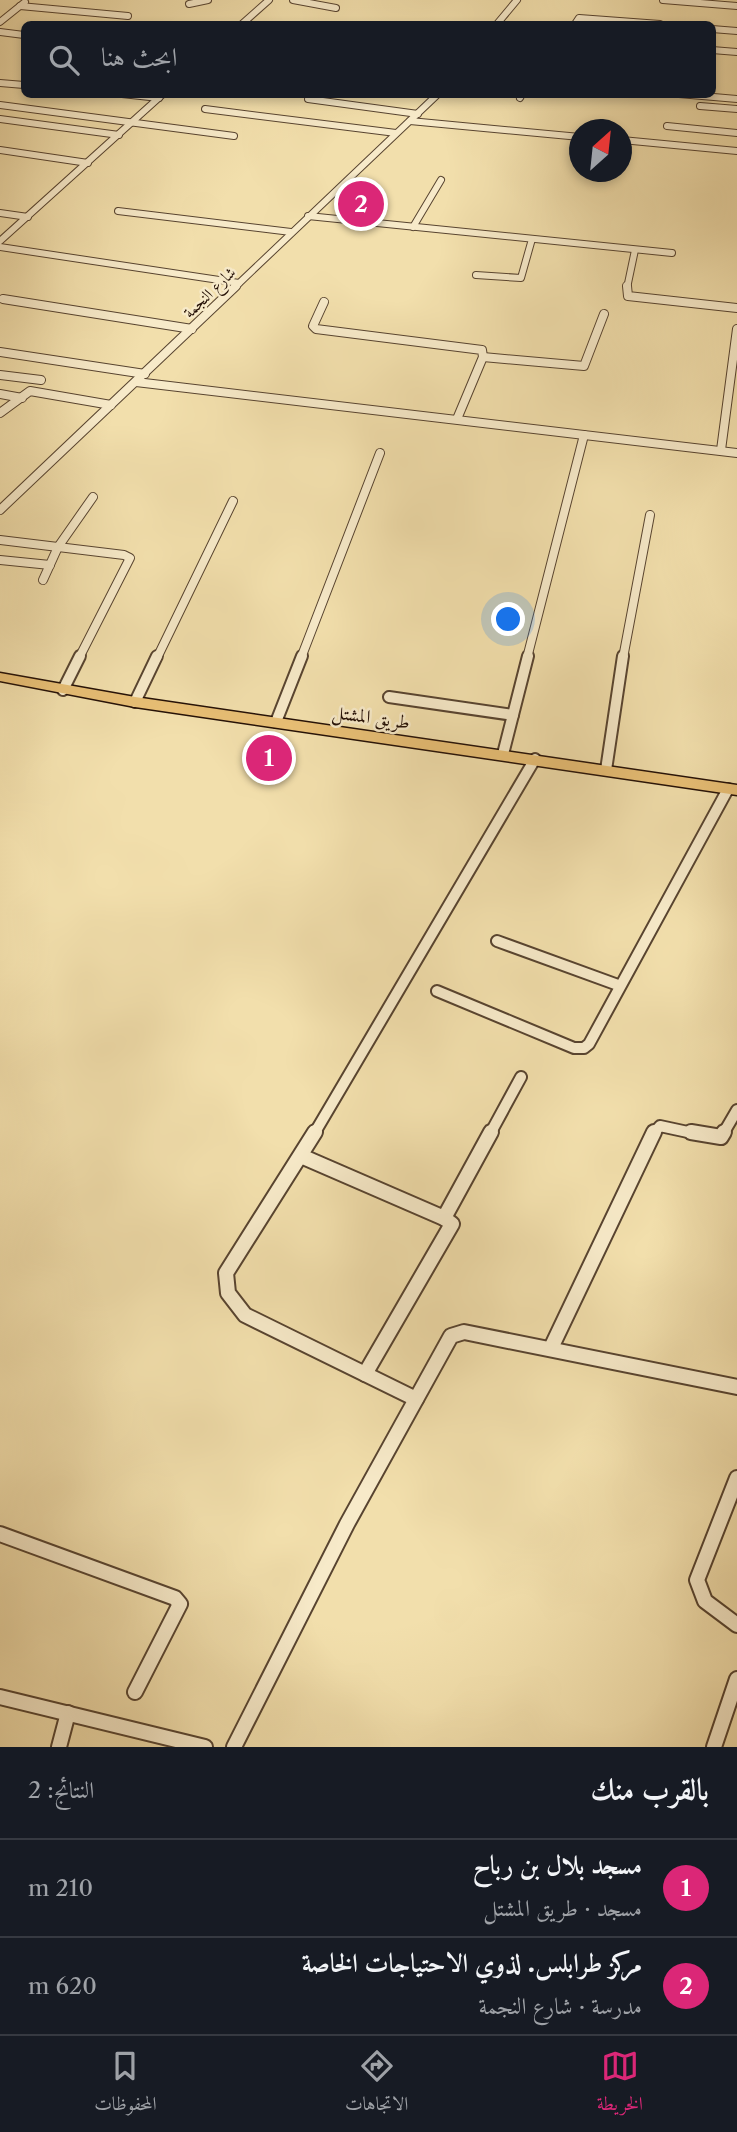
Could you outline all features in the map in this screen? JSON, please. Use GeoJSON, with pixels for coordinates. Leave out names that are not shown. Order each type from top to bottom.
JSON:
{"type":"FeatureCollection","features":[{"type":"Feature","properties":{"kind":"main road","name":"طريق المشتل"},"geometry":{"type":"LineString","coordinates":[[0,677],[135,702],[732,789]]}},
{"type":"Feature","properties":{"kind":"street"},"geometry":{"type":"LineString","coordinates":[[0,22],[27,0]]}},
{"type":"Feature","properties":{"kind":"street"},"geometry":{"type":"LineString","coordinates":[[189,4],[208,0]]}},
{"type":"Feature","properties":{"kind":"street"},"geometry":{"type":"LineString","coordinates":[[245,21],[269,0]]}},
{"type":"Feature","properties":{"kind":"street"},"geometry":{"type":"LineString","coordinates":[[293,0],[336,8]]}},
{"type":"Feature","properties":{"kind":"street"},"geometry":{"type":"LineString","coordinates":[[509,0],[516,0]]}},
{"type":"Feature","properties":{"kind":"street"},"geometry":{"type":"LineString","coordinates":[[499,21],[516,0]]}},
{"type":"Feature","properties":{"kind":"street"},"geometry":{"type":"LineString","coordinates":[[663,0],[737,6]]}},
{"type":"Feature","properties":{"kind":"street"},"geometry":{"type":"LineString","coordinates":[[20,6],[128,16]]}},
{"type":"Feature","properties":{"kind":"street"},"geometry":{"type":"LineString","coordinates":[[577,21],[581,10]]}},
{"type":"Feature","properties":{"kind":"street"},"geometry":{"type":"LineString","coordinates":[[716,29],[736,31],[733,51]]}},
{"type":"Feature","properties":{"kind":"street"},"geometry":{"type":"LineString","coordinates":[[0,32],[21,35]]}},
{"type":"Feature","properties":{"kind":"street"},"geometry":{"type":"LineString","coordinates":[[0,83],[21,85]]}},
{"type":"Feature","properties":{"kind":"street"},"geometry":{"type":"LineString","coordinates":[[716,97],[737,99]]}},
{"type":"Feature","properties":{"kind":"street"},"geometry":{"type":"LineString","coordinates":[[0,241],[159,98]]}},
{"type":"Feature","properties":{"kind":"street","name":"شارع النجمة"},"geometry":{"type":"LineString","coordinates":[[0,510],[434,98]]}},
{"type":"Feature","properties":{"kind":"street"},"geometry":{"type":"LineString","coordinates":[[308,99],[418,114]]}},
{"type":"Feature","properties":{"kind":"street"},"geometry":{"type":"LineString","coordinates":[[0,105],[234,136]]}},
{"type":"Feature","properties":{"kind":"street"},"geometry":{"type":"LineString","coordinates":[[700,106],[737,109]]}},
{"type":"Feature","properties":{"kind":"street"},"geometry":{"type":"LineString","coordinates":[[205,108],[396,134]]}},
{"type":"Feature","properties":{"kind":"street"},"geometry":{"type":"LineString","coordinates":[[0,119],[119,135]]}},
{"type":"Feature","properties":{"kind":"street"},"geometry":{"type":"LineString","coordinates":[[411,121],[569,135]]}},
{"type":"Feature","properties":{"kind":"street"},"geometry":{"type":"LineString","coordinates":[[667,126],[737,132]]}},
{"type":"Feature","properties":{"kind":"street"},"geometry":{"type":"LineString","coordinates":[[632,142],[737,151]]}},
{"type":"Feature","properties":{"kind":"street"},"geometry":{"type":"LineString","coordinates":[[0,150],[88,163]]}},
{"type":"Feature","properties":{"kind":"street"},"geometry":{"type":"LineString","coordinates":[[413,227],[441,180]]}},
{"type":"Feature","properties":{"kind":"street"},"geometry":{"type":"LineString","coordinates":[[118,211],[291,232]]}},
{"type":"Feature","properties":{"kind":"street"},"geometry":{"type":"LineString","coordinates":[[0,213],[28,217]]}},
{"type":"Feature","properties":{"kind":"street"},"geometry":{"type":"LineString","coordinates":[[307,216],[672,253]]}},
{"type":"Feature","properties":{"kind":"street"},"geometry":{"type":"LineString","coordinates":[[476,275],[521,278],[532,239]]}},
{"type":"Feature","properties":{"kind":"street"},"geometry":{"type":"LineString","coordinates":[[0,247],[239,283]]}},
{"type":"Feature","properties":{"kind":"street"},"geometry":{"type":"LineString","coordinates":[[635,250],[628,296],[737,307]]}},
{"type":"Feature","properties":{"kind":"street"},"geometry":{"type":"LineString","coordinates":[[4,299],[192,329]]}},
{"type":"Feature","properties":{"kind":"street"},"geometry":{"type":"LineString","coordinates":[[324,302],[313,326],[316,329],[477,348],[484,352],[457,419]]}},
{"type":"Feature","properties":{"kind":"street"},"geometry":{"type":"LineString","coordinates":[[484,357],[584,366],[604,314]]}},
{"type":"Feature","properties":{"kind":"street"},"geometry":{"type":"LineString","coordinates":[[721,450],[737,329]]}},
{"type":"Feature","properties":{"kind":"street"},"geometry":{"type":"LineString","coordinates":[[0,352],[145,374]]}},
{"type":"Feature","properties":{"kind":"street"},"geometry":{"type":"LineString","coordinates":[[0,375],[41,380]]}},
{"type":"Feature","properties":{"kind":"street"},"geometry":{"type":"LineString","coordinates":[[136,382],[737,453]]}},
{"type":"Feature","properties":{"kind":"street"},"geometry":{"type":"LineString","coordinates":[[0,412],[30,391],[111,405]]}},
{"type":"Feature","properties":{"kind":"street"},"geometry":{"type":"LineString","coordinates":[[0,394],[22,398]]}},
{"type":"Feature","properties":{"kind":"street"},"geometry":{"type":"LineString","coordinates":[[503,754],[584,435]]}},
{"type":"Feature","properties":{"kind":"street"},"geometry":{"type":"LineString","coordinates":[[276,722],[380,453]]}},
{"type":"Feature","properties":{"kind":"street"},"geometry":{"type":"LineString","coordinates":[[43,580],[58,547],[93,497]]}},
{"type":"Feature","properties":{"kind":"street"},"geometry":{"type":"LineString","coordinates":[[135,702],[233,501]]}},
{"type":"Feature","properties":{"kind":"street"},"geometry":{"type":"LineString","coordinates":[[606,770],[625,643],[649,515]]}},
{"type":"Feature","properties":{"kind":"street"},"geometry":{"type":"LineString","coordinates":[[0,540],[124,555],[131,561],[63,690]]}},
{"type":"Feature","properties":{"kind":"street"},"geometry":{"type":"LineString","coordinates":[[0,560],[50,565]]}},
{"type":"Feature","properties":{"kind":"street"},"geometry":{"type":"LineString","coordinates":[[389,698],[513,715]]}},
{"type":"Feature","properties":{"kind":"street"},"geometry":{"type":"LineString","coordinates":[[416,1399],[245,1315],[228,1293],[226,1273],[301,1156],[535,759]]}},
{"type":"Feature","properties":{"kind":"street"},"geometry":{"type":"LineString","coordinates":[[437,991],[574,1048],[583,1048],[589,1044],[618,985],[732,789]]}},
{"type":"Feature","properties":{"kind":"street"},"geometry":{"type":"LineString","coordinates":[[497,941],[618,985]]}},
{"type":"Feature","properties":{"kind":"street"},"geometry":{"type":"LineString","coordinates":[[444,1217],[521,1077]]}},
{"type":"Feature","properties":{"kind":"street"},"geometry":{"type":"LineString","coordinates":[[551,1348],[654,1132],[660,1126],[670,1126],[712,1138],[721,1137],[737,1110]]}},
{"type":"Feature","properties":{"kind":"street"},"geometry":{"type":"LineString","coordinates":[[301,1156],[444,1217],[452,1224],[365,1374]]}},
{"type":"Feature","properties":{"kind":"street"},"geometry":{"type":"LineString","coordinates":[[234,1747],[347,1524],[448,1341],[457,1332],[551,1348],[737,1387]]}},
{"type":"Feature","properties":{"kind":"street"},"geometry":{"type":"LineString","coordinates":[[737,1478],[697,1580],[696,1591],[705,1603],[737,1625]]}},
{"type":"Feature","properties":{"kind":"street"},"geometry":{"type":"LineString","coordinates":[[0,1534],[175,1598],[180,1604],[135,1692]]}},
{"type":"Feature","properties":{"kind":"street"},"geometry":{"type":"LineString","coordinates":[[714,1747],[737,1679]]}},
{"type":"Feature","properties":{"kind":"street"},"geometry":{"type":"LineString","coordinates":[[0,1697],[205,1747]]}},
{"type":"Feature","properties":{"kind":"street"},"geometry":{"type":"LineString","coordinates":[[60,1747],[68,1713]]}},
{"type":"Feature","properties":{"kind":"place","name":"مركز طرابلس. لذوي الاحتياجات الخاصة"},"geometry":{"type":"Point","coordinates":[361,204]}},
{"type":"Feature","properties":{"kind":"place","name":"مسجد بلال بن رباح"},"geometry":{"type":"Point","coordinates":[269,758]}}]}
